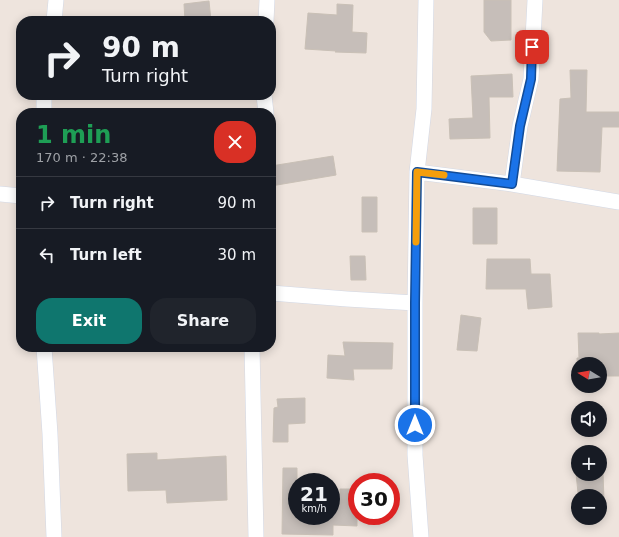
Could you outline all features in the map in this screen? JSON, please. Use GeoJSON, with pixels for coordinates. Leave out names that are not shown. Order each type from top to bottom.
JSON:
{"type":"FeatureCollection","features":[{"type":"Feature","properties":{"kind":"street"},"geometry":{"type":"LineString","coordinates":[[54,16],[56,0]]}},
{"type":"Feature","properties":{"kind":"street"},"geometry":{"type":"LineString","coordinates":[[266,16],[267,0]]}},
{"type":"Feature","properties":{"kind":"street"},"geometry":{"type":"LineString","coordinates":[[421,537],[415,455],[415,303],[417,172],[424,109],[426,0]]}},
{"type":"Feature","properties":{"kind":"street"},"geometry":{"type":"LineString","coordinates":[[512,184],[520,126],[531,79],[535,0]]}},
{"type":"Feature","properties":{"kind":"street"},"geometry":{"type":"LineString","coordinates":[[417,172],[512,184],[619,202]]}},
{"type":"Feature","properties":{"kind":"street"},"geometry":{"type":"LineString","coordinates":[[0,194],[16,196]]}},
{"type":"Feature","properties":{"kind":"street"},"geometry":{"type":"LineString","coordinates":[[276,293],[415,303]]}},
{"type":"Feature","properties":{"kind":"street"},"geometry":{"type":"LineString","coordinates":[[44,352],[50,434],[54,537]]}},
{"type":"Feature","properties":{"kind":"street"},"geometry":{"type":"LineString","coordinates":[[252,352],[256,537]]}},
{"type":"Feature","properties":{"kind":"building"},"geometry":{"type":"Polygon","coordinates":[[[484,0],[511,0],[511,40],[491,41],[484,32],[484,0]]]}},
{"type":"Feature","properties":{"kind":"building"},"geometry":{"type":"Polygon","coordinates":[[[209,1],[210,16],[185,16],[184,4],[209,1]]]}},
{"type":"Feature","properties":{"kind":"building"},"geometry":{"type":"Polygon","coordinates":[[[337,4],[353,5],[352,32],[367,33],[366,53],[305,49],[308,13],[337,15],[337,4]]]}},
{"type":"Feature","properties":{"kind":"building"},"geometry":{"type":"Polygon","coordinates":[[[570,70],[587,70],[586,112],[619,112],[619,127],[602,127],[600,172],[557,171],[560,99],[571,98],[570,70]]]}},
{"type":"Feature","properties":{"kind":"building"},"geometry":{"type":"Polygon","coordinates":[[[512,74],[513,97],[489,97],[490,138],[450,139],[449,119],[473,118],[471,76],[512,74]]]}},
{"type":"Feature","properties":{"kind":"building"},"geometry":{"type":"Polygon","coordinates":[[[333,156],[336,175],[276,185],[276,165],[333,156]]]}},
{"type":"Feature","properties":{"kind":"building"},"geometry":{"type":"Polygon","coordinates":[[[362,197],[377,197],[377,232],[362,232],[362,197]]]}},
{"type":"Feature","properties":{"kind":"building"},"geometry":{"type":"Polygon","coordinates":[[[473,208],[497,208],[497,244],[473,244],[473,208]]]}},
{"type":"Feature","properties":{"kind":"building"},"geometry":{"type":"Polygon","coordinates":[[[350,256],[365,256],[366,280],[351,280],[350,256]]]}},
{"type":"Feature","properties":{"kind":"building"},"geometry":{"type":"Polygon","coordinates":[[[487,259],[530,259],[531,274],[550,274],[552,307],[528,309],[526,289],[486,289],[487,259]]]}},
{"type":"Feature","properties":{"kind":"building"},"geometry":{"type":"Polygon","coordinates":[[[461,315],[481,318],[477,351],[457,350],[461,315]]]}},
{"type":"Feature","properties":{"kind":"building"},"geometry":{"type":"Polygon","coordinates":[[[578,333],[619,333],[619,376],[607,376],[607,357],[579,357],[578,333]]]}},
{"type":"Feature","properties":{"kind":"building"},"geometry":{"type":"Polygon","coordinates":[[[343,342],[393,343],[392,369],[353,369],[354,380],[327,378],[328,355],[345,356],[343,342]]]}},
{"type":"Feature","properties":{"kind":"building"},"geometry":{"type":"Polygon","coordinates":[[[305,398],[305,423],[288,424],[288,442],[273,442],[274,408],[278,407],[277,399],[305,398]]]}},
{"type":"Feature","properties":{"kind":"building"},"geometry":{"type":"Polygon","coordinates":[[[157,453],[157,460],[226,456],[227,500],[167,503],[166,490],[128,491],[127,454],[157,453]]]}},
{"type":"Feature","properties":{"kind":"building"},"geometry":{"type":"Polygon","coordinates":[[[283,468],[297,468],[297,473],[288,473],[288,525],[333,525],[333,535],[282,534],[283,468]]]}},
{"type":"Feature","properties":{"kind":"building"},"geometry":{"type":"Polygon","coordinates":[[[577,481],[603,481],[604,489],[578,489],[577,481]]]}},
{"type":"Feature","properties":{"kind":"building"},"geometry":{"type":"Polygon","coordinates":[[[340,489],[348,489],[348,525],[357,526],[333,525],[340,525],[340,489]]]}},
{"type":"Feature","properties":{"kind":"slow traffic"},"geometry":{"type":"LineString","coordinates":[[416,242],[417,172],[444,175]]}},
{"type":"Feature","properties":{"kind":"route"},"geometry":{"type":"LineString","coordinates":[[415,425],[417,172],[512,184],[520,126],[531,79],[532,47]]}}]}
